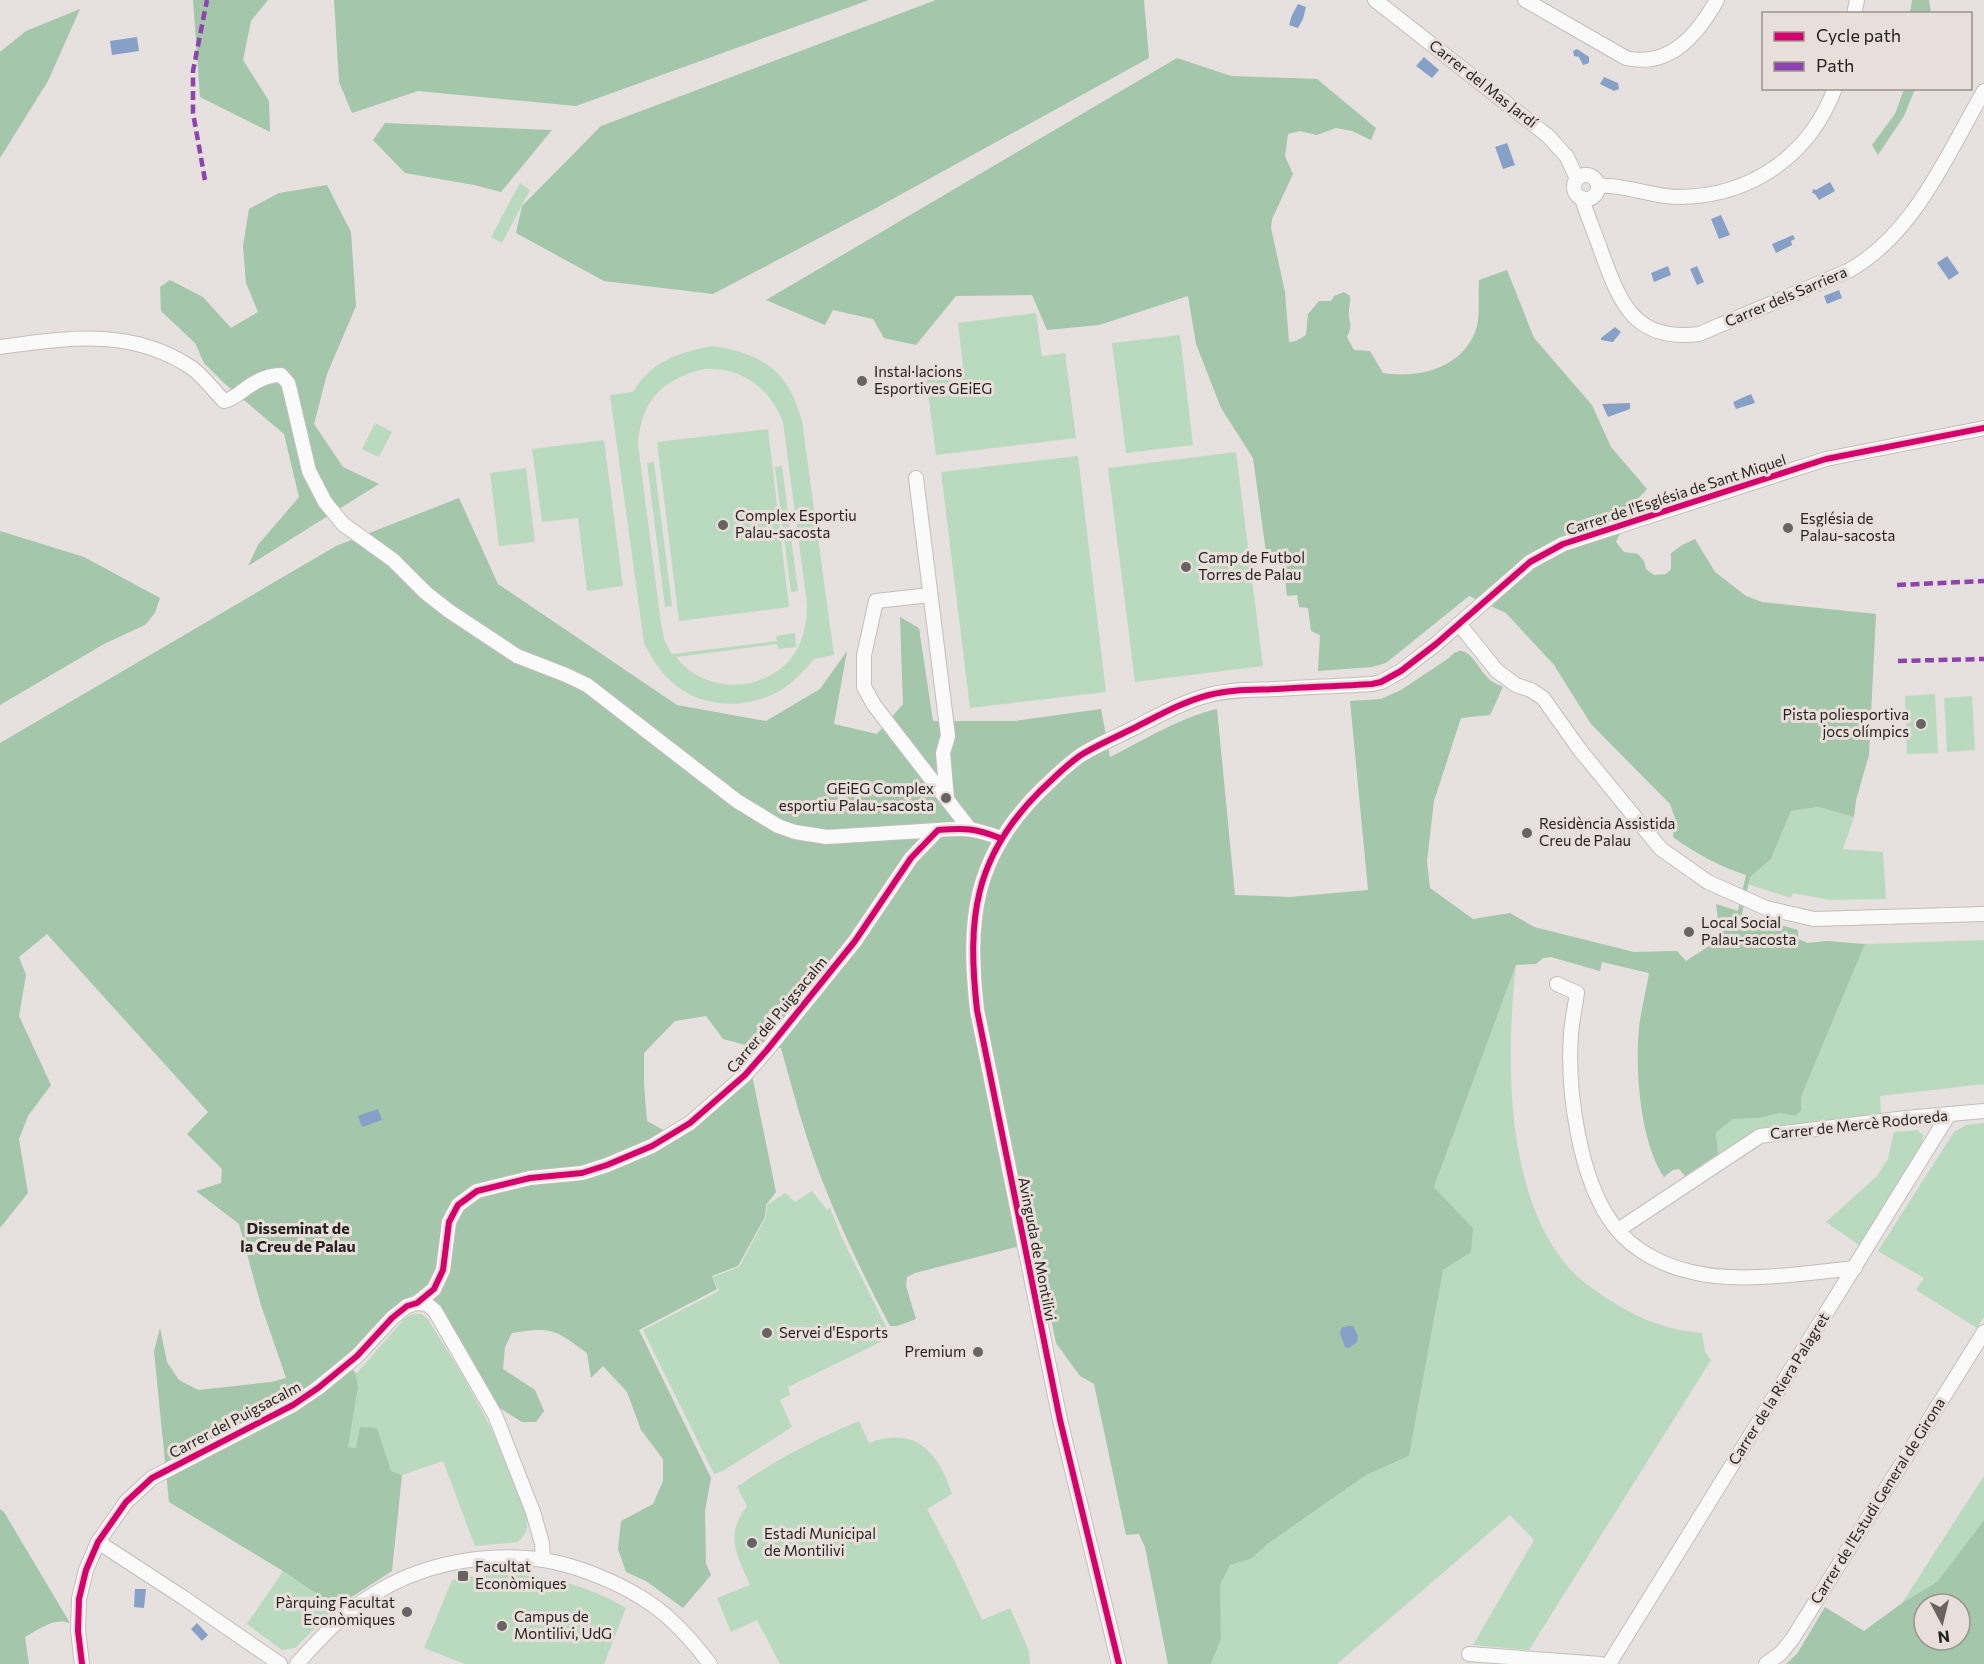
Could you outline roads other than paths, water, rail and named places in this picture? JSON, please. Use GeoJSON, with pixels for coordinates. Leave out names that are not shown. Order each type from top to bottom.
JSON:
{"type":"FeatureCollection","features":[{"type":"Feature","properties":{"kind":"street","name":"Carrer del Mas Jardí"},"geometry":{"type":"LineString","coordinates":[[1376,0],[1548,136],[1567,157],[1577,179]]}},
{"type":"Feature","properties":{"kind":"street"},"geometry":{"type":"LineString","coordinates":[[1525,0],[1626,58],[1638,60],[1658,59],[1679,48],[1709,14],[1717,0]]}},
{"type":"Feature","properties":{"kind":"street"},"geometry":{"type":"LineString","coordinates":[[1598,186],[1607,185],[1644,193],[1679,197],[1707,195],[1732,189],[1754,180],[1798,150],[1827,109],[1834,90]]}},
{"type":"Feature","properties":{"kind":"street","name":"Carrer dels Sarriera"},"geometry":{"type":"LineString","coordinates":[[1582,198],[1624,306],[1638,321],[1654,331],[1683,336],[1699,334],[1848,271],[1874,254],[1912,214],[1984,91]]}},
{"type":"Feature","properties":{"kind":"street"},"geometry":{"type":"LineString","coordinates":[[1585,175],[1590,175],[1597,181],[1598,186],[1592,197],[1582,198],[1574,188],[1577,179],[1585,175]]}},
{"type":"Feature","properties":{"kind":"street"},"geometry":{"type":"LineString","coordinates":[[0,347],[70,338],[121,340],[160,350],[194,369],[224,401],[231,400],[243,390],[272,375],[281,375],[288,383],[309,471],[325,502],[343,524],[393,560],[426,593],[448,610],[517,656],[587,685],[737,801],[778,826],[827,837],[969,828],[1000,838]]}},
{"type":"Feature","properties":{"kind":"street","name":"Carrer de l'Església de Sant Miquel"},"geometry":{"type":"LineString","coordinates":[[1000,838],[1026,805],[1054,777],[1081,755],[1176,706],[1209,695],[1240,690],[1382,682],[1401,671],[1459,624],[1530,562],[1563,544],[1826,459],[1984,428]]}},
{"type":"Feature","properties":{"kind":"street"},"geometry":{"type":"LineString","coordinates":[[916,478],[948,736],[944,753],[946,798]]}},
{"type":"Feature","properties":{"kind":"street"},"geometry":{"type":"LineString","coordinates":[[930,595],[876,601],[864,655],[864,687],[874,705],[969,828]]}},
{"type":"Feature","properties":{"kind":"street"},"geometry":{"type":"LineString","coordinates":[[1459,624],[1497,671],[1516,685],[1531,690],[1543,698],[1580,750],[1661,849],[1708,882],[1766,908],[1814,919],[1984,914]]}},
{"type":"Feature","properties":{"kind":"street","name":"Carrer del Puigsacalm"},"geometry":{"type":"LineString","coordinates":[[82,1664],[78,1631],[79,1599],[86,1570],[98,1542],[126,1502],[152,1478],[292,1405],[318,1388],[357,1356],[392,1318],[434,1289],[443,1270],[449,1222],[458,1205],[477,1191],[530,1178],[582,1173],[652,1146],[690,1123],[745,1075],[855,941],[911,858],[938,830]]}},
{"type":"Feature","properties":{"kind":"street","name":"Avinguda de Montilivi"},"geometry":{"type":"LineString","coordinates":[[1000,838],[985,872],[978,900],[973,969],[977,1010],[1060,1420],[1119,1664]]}},
{"type":"Feature","properties":{"kind":"street"},"geometry":{"type":"LineString","coordinates":[[1557,984],[1577,993],[1570,1051],[1571,1083],[1575,1118],[1590,1177],[1600,1202],[1626,1240],[1657,1260],[1683,1270],[1710,1276],[1767,1276],[1855,1268]]}},
{"type":"Feature","properties":{"kind":"street","name":"Carrer de Mercè Rodoreda"},"geometry":{"type":"LineString","coordinates":[[1618,1230],[1760,1136],[1984,1111]]}},
{"type":"Feature","properties":{"kind":"street","name":"Carrer de la Riera Palagret"},"geometry":{"type":"LineString","coordinates":[[1609,1664],[1949,1114]]}},
{"type":"Feature","properties":{"kind":"street"},"geometry":{"type":"LineString","coordinates":[[417,1302],[427,1304],[435,1311],[487,1399],[534,1512],[542,1543],[543,1560]]}},
{"type":"Feature","properties":{"kind":"street","name":"Carrer de l'Estudi General de Girona"},"geometry":{"type":"LineString","coordinates":[[1766,1664],[1781,1653],[1793,1638],[1984,1332]]}},
{"type":"Feature","properties":{"kind":"street"},"geometry":{"type":"LineString","coordinates":[[98,1542],[280,1664]]}},
{"type":"Feature","properties":{"kind":"street"},"geometry":{"type":"LineString","coordinates":[[297,1664],[317,1640],[342,1618],[374,1594],[411,1575],[444,1564],[525,1558],[543,1560],[591,1574],[622,1587],[670,1619],[710,1664]]}},
{"type":"Feature","properties":{"kind":"street"},"geometry":{"type":"LineString","coordinates":[[1469,1654],[1601,1664]]}},
{"type":"Feature","properties":{"kind":"water"},"geometry":{"type":"Polygon","coordinates":[[[1298,4],[1306,7],[1298,28],[1289,25],[1298,4]]]}},
{"type":"Feature","properties":{"kind":"water"},"geometry":{"type":"Polygon","coordinates":[[[137,37],[139,51],[112,55],[110,41],[137,37]]]}},
{"type":"Feature","properties":{"kind":"water"},"geometry":{"type":"Polygon","coordinates":[[[1577,49],[1589,57],[1589,63],[1583,65],[1579,57],[1574,56],[1573,51],[1577,49]]]}},
{"type":"Feature","properties":{"kind":"water"},"geometry":{"type":"Polygon","coordinates":[[[1424,57],[1439,70],[1432,78],[1416,66],[1424,57]]]}},
{"type":"Feature","properties":{"kind":"water"},"geometry":{"type":"Polygon","coordinates":[[[1604,77],[1618,83],[1619,89],[1614,91],[1600,84],[1604,77]]]}},
{"type":"Feature","properties":{"kind":"water"},"geometry":{"type":"Polygon","coordinates":[[[1507,143],[1515,165],[1503,169],[1495,147],[1507,143]]]}},
{"type":"Feature","properties":{"kind":"water"},"geometry":{"type":"Polygon","coordinates":[[[1830,182],[1835,191],[1819,200],[1812,193],[1813,189],[1816,190],[1830,182]]]}},
{"type":"Feature","properties":{"kind":"water"},"geometry":{"type":"Polygon","coordinates":[[[1721,215],[1730,235],[1719,239],[1711,219],[1721,215]]]}},
{"type":"Feature","properties":{"kind":"water"},"geometry":{"type":"Polygon","coordinates":[[[1793,235],[1795,239],[1791,241],[1792,245],[1776,253],[1772,244],[1793,235]]]}},
{"type":"Feature","properties":{"kind":"water"},"geometry":{"type":"Polygon","coordinates":[[[1947,256],[1959,273],[1949,280],[1937,263],[1947,256]]]}},
{"type":"Feature","properties":{"kind":"water"},"geometry":{"type":"Polygon","coordinates":[[[1668,266],[1671,275],[1654,282],[1651,273],[1668,266]]]}},
{"type":"Feature","properties":{"kind":"water"},"geometry":{"type":"Polygon","coordinates":[[[1697,266],[1704,282],[1697,285],[1690,269],[1697,266]]]}},
{"type":"Feature","properties":{"kind":"water"},"geometry":{"type":"Polygon","coordinates":[[[1839,290],[1842,298],[1827,304],[1824,296],[1839,290]]]}},
{"type":"Feature","properties":{"kind":"water"},"geometry":{"type":"Polygon","coordinates":[[[1615,327],[1621,332],[1613,342],[1601,340],[1601,338],[1615,327]]]}},
{"type":"Feature","properties":{"kind":"water"},"geometry":{"type":"Polygon","coordinates":[[[1751,394],[1755,403],[1736,409],[1733,402],[1751,394]]]}},
{"type":"Feature","properties":{"kind":"water"},"geometry":{"type":"Polygon","coordinates":[[[1630,403],[1630,409],[1608,417],[1602,404],[1630,403]]]}},
{"type":"Feature","properties":{"kind":"water"},"geometry":{"type":"Polygon","coordinates":[[[378,1109],[382,1120],[362,1127],[358,1116],[378,1109]]]}},
{"type":"Feature","properties":{"kind":"water"},"geometry":{"type":"Polygon","coordinates":[[[1353,1326],[1358,1336],[1357,1342],[1349,1348],[1345,1347],[1340,1333],[1341,1328],[1353,1326]]]}},
{"type":"Feature","properties":{"kind":"water"},"geometry":{"type":"Polygon","coordinates":[[[135,1589],[146,1589],[144,1608],[134,1607],[135,1589]]]}},
{"type":"Feature","properties":{"kind":"water"},"geometry":{"type":"Polygon","coordinates":[[[197,1623],[208,1635],[202,1641],[191,1629],[197,1623]]]}},
{"type":"Feature","properties":{"kind":"place","name":"Instal·lacions Esportives GEiEG"},"geometry":{"type":"Point","coordinates":[862,381]}},
{"type":"Feature","properties":{"kind":"place","name":"Complex Esportiu Palau-sacosta"},"geometry":{"type":"Point","coordinates":[723,525]}},
{"type":"Feature","properties":{"kind":"place","name":"Església de Palau-sacosta"},"geometry":{"type":"Point","coordinates":[1788,528]}},
{"type":"Feature","properties":{"kind":"place","name":"Camp de Futbol Torres de Palau"},"geometry":{"type":"Point","coordinates":[1186,567]}},
{"type":"Feature","properties":{"kind":"place","name":"Pista poliesportiva jocs olímpics"},"geometry":{"type":"Point","coordinates":[1921,724]}},
{"type":"Feature","properties":{"kind":"place","name":"GEiEG Complex esportiu Palau-sacosta"},"geometry":{"type":"Point","coordinates":[946,798]}},
{"type":"Feature","properties":{"kind":"place","name":"Residència Assistida Creu de Palau"},"geometry":{"type":"Point","coordinates":[1527,833]}},
{"type":"Feature","properties":{"kind":"place","name":"Local Social Palau-sacosta"},"geometry":{"type":"Point","coordinates":[1689,932]}},
{"type":"Feature","properties":{"kind":"place","name":"Servei d'Esports"},"geometry":{"type":"Point","coordinates":[767,1333]}},
{"type":"Feature","properties":{"kind":"place","name":"Premium"},"geometry":{"type":"Point","coordinates":[978,1352]}},
{"type":"Feature","properties":{"kind":"place","name":"Estadi Municipal de Montilivi"},"geometry":{"type":"Point","coordinates":[752,1543]}},
{"type":"Feature","properties":{"kind":"place","name":"Facultat Econòmiques"},"geometry":{"type":"Point","coordinates":[463,1576]}},
{"type":"Feature","properties":{"kind":"place","name":"Pàrquing Facultat Econòmiques"},"geometry":{"type":"Point","coordinates":[407,1612]}},
{"type":"Feature","properties":{"kind":"place","name":"Campus de Montilivi, UdG"},"geometry":{"type":"Point","coordinates":[502,1626]}},
{"type":"Feature","properties":{"kind":"district","name":"Disseminat de la Creu de Palau"},"geometry":{"type":"Point","coordinates":[298,1237]}}]}
